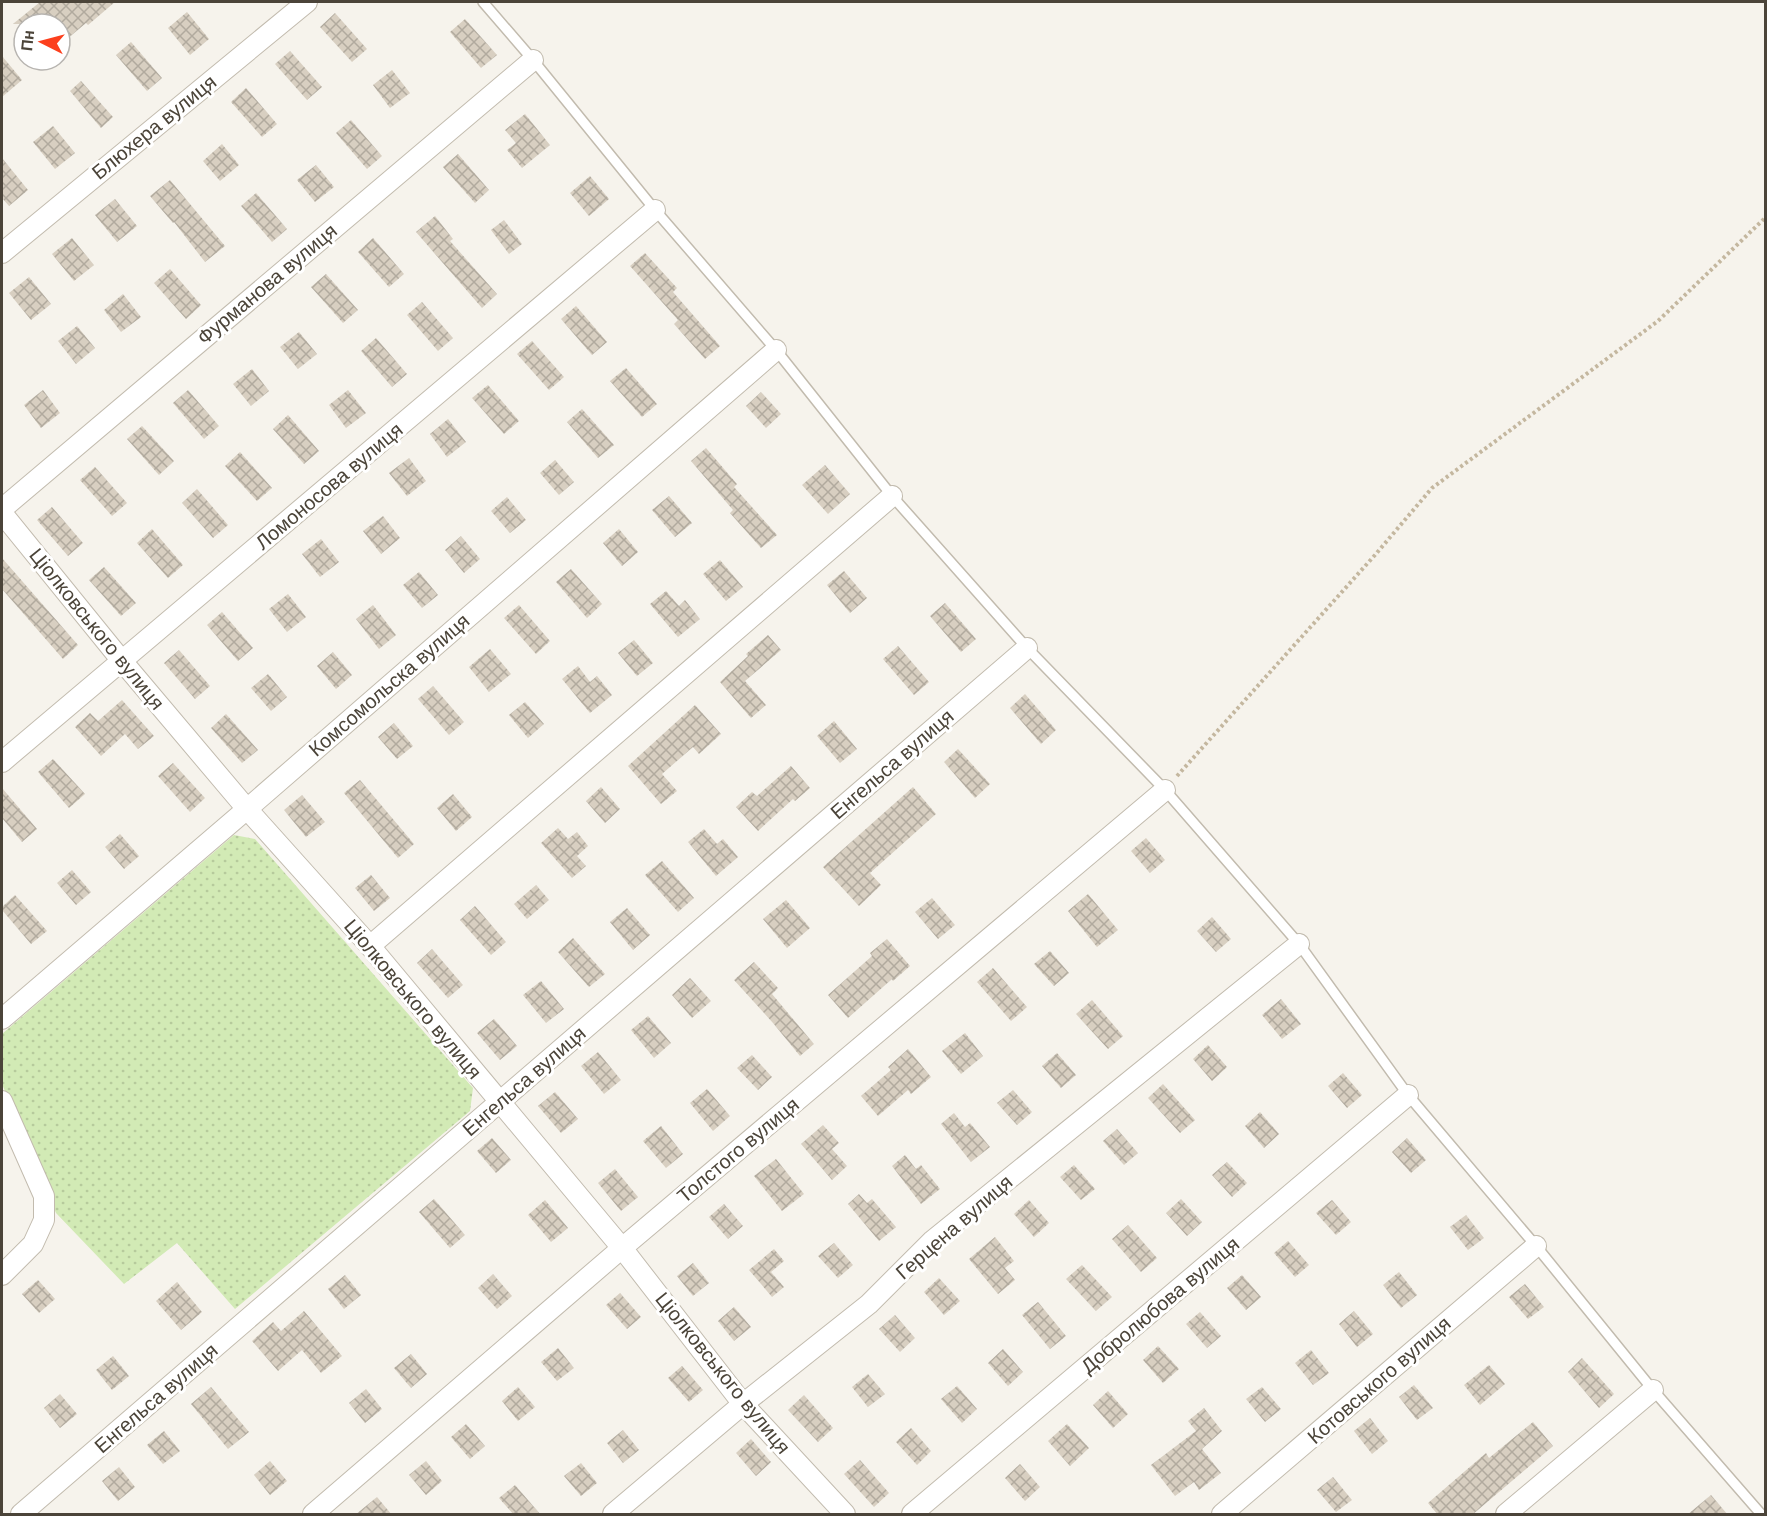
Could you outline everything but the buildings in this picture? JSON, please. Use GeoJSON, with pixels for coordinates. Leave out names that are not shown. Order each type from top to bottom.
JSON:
{"type":"FeatureCollection","features":[{"type":"Feature","properties":{"kind":"street","name":"Блюхера вулиця"},"geometry":{"type":"LineString","coordinates":[[2,253],[307,2]]}},
{"type":"Feature","properties":{"kind":"street","name":"Фурманова вулиця"},"geometry":{"type":"LineString","coordinates":[[2,511],[534,60]]}},
{"type":"Feature","properties":{"kind":"street","name":"Ломоносова вулиця"},"geometry":{"type":"LineString","coordinates":[[2,762],[655,210]]}},
{"type":"Feature","properties":{"kind":"street","name":"Комсомольска вулиця"},"geometry":{"type":"LineString","coordinates":[[2,1019],[776,350]]}},
{"type":"Feature","properties":{"kind":"street"},"geometry":{"type":"LineString","coordinates":[[370,946],[892,496]]}},
{"type":"Feature","properties":{"kind":"street","name":"Ціолковського вулиця"},"geometry":{"type":"LineString","coordinates":[[2,511],[122,661],[247,809],[370,946],[622,1248],[743,1404],[845,1515]]}},
{"type":"Feature","properties":{"kind":"street","name":"Енгельса вулиця"},"geometry":{"type":"LineString","coordinates":[[21,1515],[1027,648]]}},
{"type":"Feature","properties":{"kind":"street","name":"Толстого вулиця"},"geometry":{"type":"LineString","coordinates":[[313,1515],[622,1248],[1166,790]]}},
{"type":"Feature","properties":{"kind":"street","name":"Герцена вулиця"},"geometry":{"type":"LineString","coordinates":[[613,1515],[743,1404],[869,1304],[933,1241],[1299,944]]}},
{"type":"Feature","properties":{"kind":"street","name":"Добролюбова вулиця"},"geometry":{"type":"LineString","coordinates":[[912,1515],[1408,1095]]}},
{"type":"Feature","properties":{"kind":"street"},"geometry":{"type":"LineString","coordinates":[[2,1101],[44,1196],[44,1220],[33,1244],[2,1275]]}},
{"type":"Feature","properties":{"kind":"street","name":"Котовського вулиця"},"geometry":{"type":"LineString","coordinates":[[1222,1515],[1536,1246]]}},
{"type":"Feature","properties":{"kind":"street"},"geometry":{"type":"LineString","coordinates":[[1506,1515],[1653,1390]]}},
{"type":"Feature","properties":{"kind":"lane"},"geometry":{"type":"LineString","coordinates":[[483,2],[534,60],[655,210],[776,350],[892,496],[1027,648],[1166,790],[1299,944],[1408,1095],[1536,1246],[1653,1390],[1761,1515]]}},
{"type":"Feature","properties":{"kind":"path"},"geometry":{"type":"LineString","coordinates":[[1166,790],[1432,488],[1658,321],[1766,217]]}},
{"type":"Feature","properties":{"kind":"green space"},"geometry":{"type":"Polygon","coordinates":[[[234,835],[255,839],[473,1088],[470,1111],[235,1309],[177,1243],[124,1284],[56,1213],[2,1084],[2,1034],[234,835]]]}}]}
